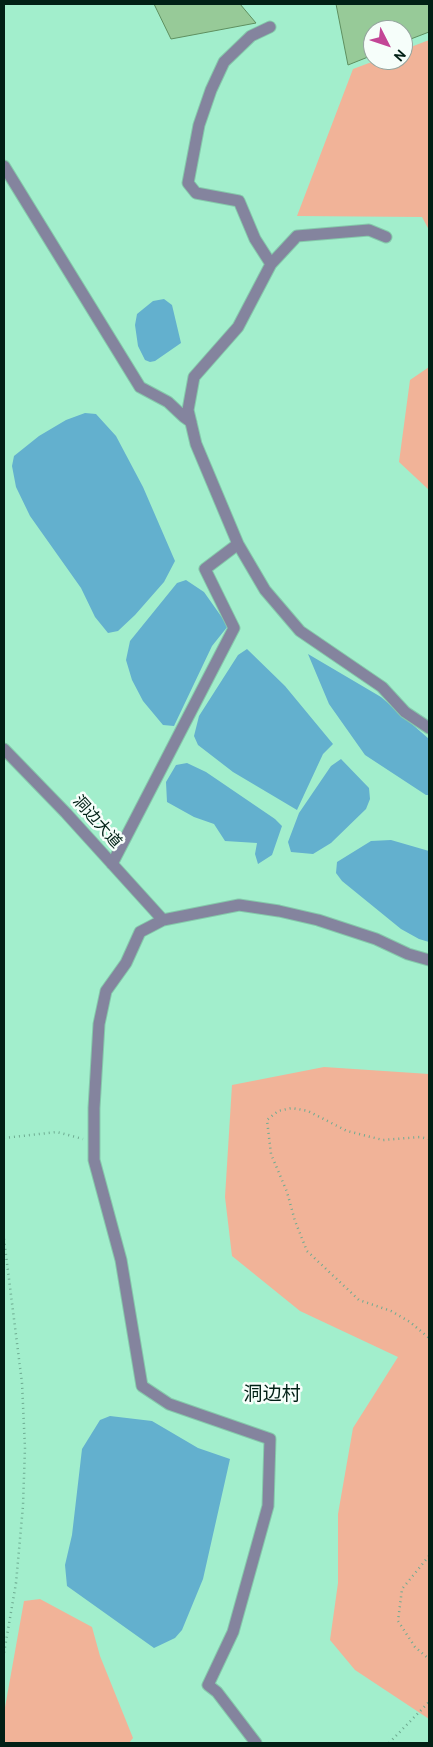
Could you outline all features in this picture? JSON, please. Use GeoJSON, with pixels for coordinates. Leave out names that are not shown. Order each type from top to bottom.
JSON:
{"type":"FeatureCollection","features":[{"type":"Feature","properties":{"kind":"street"},"geometry":{"type":"LineString","coordinates":[[270,27],[251,36],[224,62],[211,90],[199,125],[188,183],[196,193],[239,201],[255,239],[271,264]]}},
{"type":"Feature","properties":{"kind":"street"},"geometry":{"type":"LineString","coordinates":[[4,166],[140,387],[168,402],[191,422]]}},
{"type":"Feature","properties":{"kind":"street"},"geometry":{"type":"LineString","coordinates":[[386,237],[369,230],[296,236],[271,264],[238,327],[194,377],[188,410],[196,444],[238,544],[265,590],[300,631],[382,686],[405,712],[429,728]]}},
{"type":"Feature","properties":{"kind":"street"},"geometry":{"type":"LineString","coordinates":[[112,864],[234,628],[205,569],[238,544]]}},
{"type":"Feature","properties":{"kind":"street","name":"洞边大道"},"geometry":{"type":"LineString","coordinates":[[4,749],[66,812],[163,920]]}},
{"type":"Feature","properties":{"kind":"street"},"geometry":{"type":"LineString","coordinates":[[256,1743],[217,1692],[208,1685],[233,1632],[268,1506],[270,1439],[169,1404],[142,1386],[121,1260],[94,1160],[94,1108],[99,1024],[106,991],[126,963],[140,932],[163,920],[239,905],[280,910],[318,920],[376,939],[408,954],[429,960]]}},
{"type":"Feature","properties":{"kind":"path"},"geometry":{"type":"LineString","coordinates":[[429,1139],[420,1137],[383,1140],[347,1131],[308,1111],[292,1108],[278,1112],[267,1120],[271,1154],[287,1192],[295,1221],[307,1251],[360,1300],[391,1311],[410,1322],[429,1338]]}},
{"type":"Feature","properties":{"kind":"path"},"geometry":{"type":"LineString","coordinates":[[4,1138],[57,1132],[85,1139],[94,1139]]}},
{"type":"Feature","properties":{"kind":"path"},"geometry":{"type":"LineString","coordinates":[[4,1238],[22,1383],[25,1448],[16,1583],[4,1653]]}},
{"type":"Feature","properties":{"kind":"path"},"geometry":{"type":"LineString","coordinates":[[429,1556],[402,1589],[398,1621],[416,1647],[429,1659]]}},
{"type":"Feature","properties":{"kind":"path"},"geometry":{"type":"LineString","coordinates":[[388,1743],[429,1702]]}},
{"type":"Feature","properties":{"kind":"shaded area"},"geometry":{"type":"Polygon","coordinates":[[[429,40],[429,230],[422,217],[297,216],[353,69],[363,65],[363,70],[413,70],[413,46],[429,40]]]}},
{"type":"Feature","properties":{"kind":"shaded area"},"geometry":{"type":"Polygon","coordinates":[[[429,367],[429,490],[399,462],[410,380],[429,367]]]}},
{"type":"Feature","properties":{"kind":"shaded area"},"geometry":{"type":"Polygon","coordinates":[[[324,1067],[429,1074],[429,1719],[355,1670],[330,1640],[338,1583],[338,1514],[353,1428],[398,1357],[300,1311],[232,1256],[225,1197],[232,1085],[324,1067]]]}},
{"type":"Feature","properties":{"kind":"shaded area"},"geometry":{"type":"Polygon","coordinates":[[[40,1599],[92,1627],[100,1656],[133,1738],[129,1743],[4,1743],[4,1713],[24,1601],[40,1599]]]}},
{"type":"Feature","properties":{"kind":"water"},"geometry":{"type":"Polygon","coordinates":[[[164,299],[172,305],[181,343],[155,361],[150,362],[145,360],[138,346],[135,325],[137,314],[153,301],[164,299]]]}},
{"type":"Feature","properties":{"kind":"water"},"geometry":{"type":"Polygon","coordinates":[[[85,413],[96,414],[116,436],[143,487],[175,561],[164,582],[135,615],[118,631],[108,633],[95,617],[81,588],[30,516],[16,487],[12,466],[14,456],[39,436],[66,420],[85,413]]]}},
{"type":"Feature","properties":{"kind":"water"},"geometry":{"type":"Polygon","coordinates":[[[186,580],[204,592],[228,626],[212,646],[174,726],[163,725],[143,701],[132,680],[126,660],[130,641],[177,583],[186,580]]]}},
{"type":"Feature","properties":{"kind":"water"},"geometry":{"type":"Polygon","coordinates":[[[247,649],[285,686],[333,744],[323,754],[297,810],[233,772],[198,745],[194,736],[199,716],[238,655],[247,649]]]}},
{"type":"Feature","properties":{"kind":"water"},"geometry":{"type":"Polygon","coordinates":[[[308,654],[381,697],[429,739],[429,795],[426,795],[365,755],[329,704],[308,654]]]}},
{"type":"Feature","properties":{"kind":"water"},"geometry":{"type":"Polygon","coordinates":[[[341,759],[369,788],[370,799],[366,809],[331,843],[313,854],[291,852],[288,842],[299,813],[331,766],[341,759]]]}},
{"type":"Feature","properties":{"kind":"water"},"geometry":{"type":"Polygon","coordinates":[[[187,763],[206,772],[275,819],[282,826],[272,855],[258,864],[255,854],[257,843],[225,841],[214,824],[194,817],[167,802],[166,782],[176,765],[187,763]]]}},
{"type":"Feature","properties":{"kind":"water"},"geometry":{"type":"Polygon","coordinates":[[[391,840],[429,851],[429,942],[401,929],[342,881],[336,873],[337,862],[371,841],[391,840]]]}},
{"type":"Feature","properties":{"kind":"water"},"geometry":{"type":"Polygon","coordinates":[[[110,1416],[152,1421],[198,1448],[230,1459],[203,1579],[182,1630],[175,1638],[154,1648],[67,1586],[65,1565],[72,1535],[82,1449],[100,1420],[110,1416]]]}},
{"type":"Feature","properties":{"kind":"building"},"geometry":{"type":"Polygon","coordinates":[[[154,4],[240,4],[256,23],[171,39],[154,4]]]}},
{"type":"Feature","properties":{"kind":"building"},"geometry":{"type":"Polygon","coordinates":[[[336,4],[429,4],[429,32],[413,38],[413,20],[363,20],[363,59],[348,65],[336,4]]]}},
{"type":"Feature","properties":{"kind":"district","name":"洞边村"},"geometry":{"type":"Point","coordinates":[272,1396]}}]}
